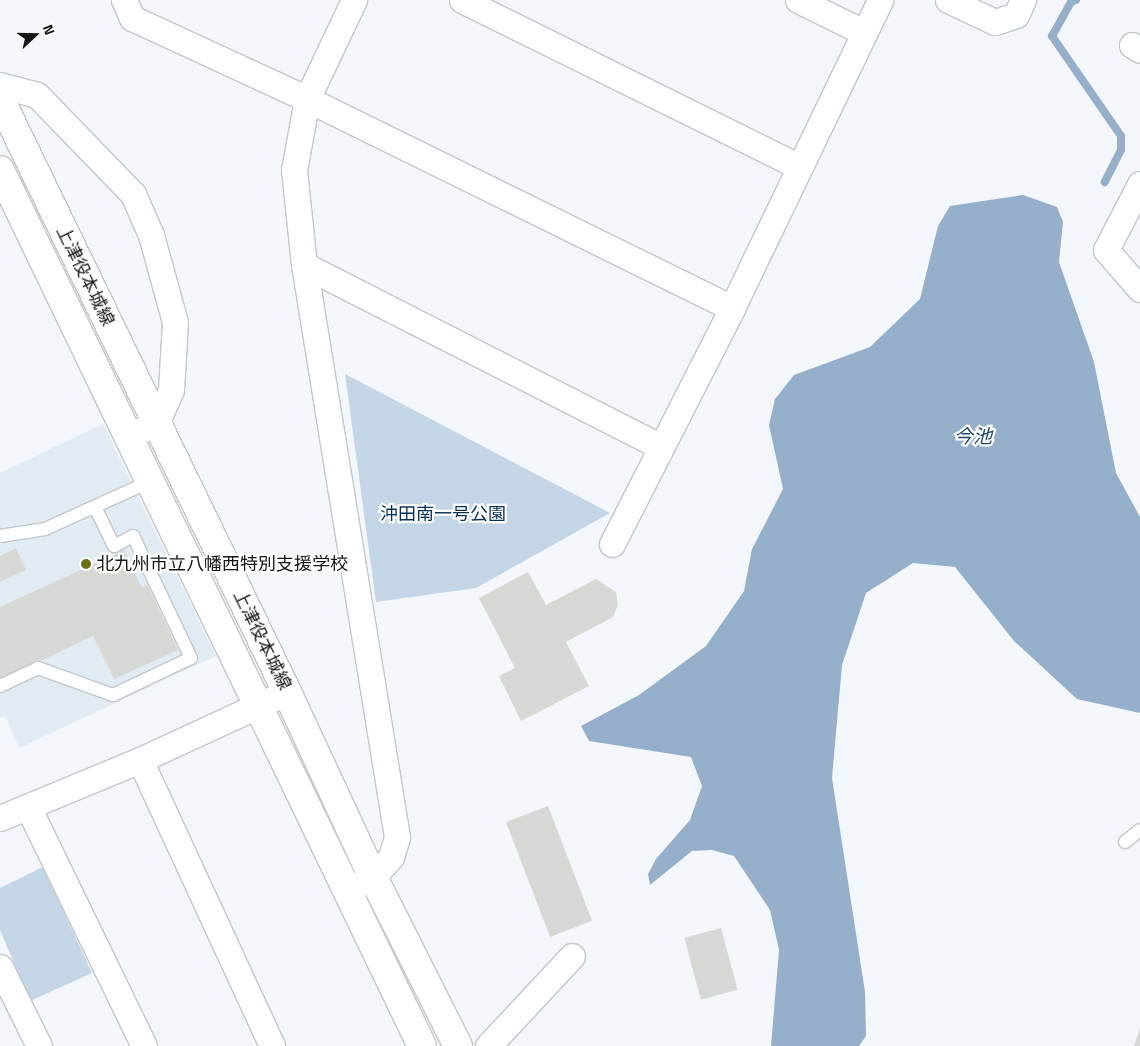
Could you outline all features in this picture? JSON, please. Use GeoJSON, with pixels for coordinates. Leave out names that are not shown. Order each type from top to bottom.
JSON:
{"type":"FeatureCollection","features":[{"type":"Feature","properties":{"kind":"street"},"geometry":{"type":"LineString","coordinates":[[124,0],[132,18],[307,99],[732,308]]}},
{"type":"Feature","properties":{"kind":"street"},"geometry":{"type":"LineString","coordinates":[[347,890],[373,877],[391,857],[397,837],[304,265],[294,170],[307,99],[354,0]]}},
{"type":"Feature","properties":{"kind":"street"},"geometry":{"type":"LineString","coordinates":[[462,0],[798,166]]}},
{"type":"Feature","properties":{"kind":"street"},"geometry":{"type":"LineString","coordinates":[[798,0],[863,32]]}},
{"type":"Feature","properties":{"kind":"street"},"geometry":{"type":"LineString","coordinates":[[612,544],[660,446],[732,308],[798,166],[880,0]]}},
{"type":"Feature","properties":{"kind":"street"},"geometry":{"type":"LineString","coordinates":[[948,0],[995,22],[1016,15],[1023,0]]}},
{"type":"Feature","properties":{"kind":"street"},"geometry":{"type":"LineString","coordinates":[[0,85],[37,95],[133,194],[151,235],[175,322],[170,390],[156,424],[127,436]]}},
{"type":"Feature","properties":{"kind":"street","name":"上津役本城線"},"geometry":{"type":"LineString","coordinates":[[0,99],[287,692],[373,877],[458,1046]]}},
{"type":"Feature","properties":{"kind":"street","name":"上津役本城線"},"geometry":{"type":"LineString","coordinates":[[0,170],[422,1046]]}},
{"type":"Feature","properties":{"kind":"street"},"geometry":{"type":"LineString","coordinates":[[1140,184],[1106,250],[1140,289]]}},
{"type":"Feature","properties":{"kind":"street"},"geometry":{"type":"LineString","coordinates":[[304,265],[660,446]]}},
{"type":"Feature","properties":{"kind":"street"},"geometry":{"type":"LineString","coordinates":[[0,818],[140,760],[287,692]]}},
{"type":"Feature","properties":{"kind":"street"},"geometry":{"type":"LineString","coordinates":[[140,760],[272,1046]]}},
{"type":"Feature","properties":{"kind":"street"},"geometry":{"type":"LineString","coordinates":[[28,807],[144,1046]]}},
{"type":"Feature","properties":{"kind":"street"},"geometry":{"type":"LineString","coordinates":[[488,1046],[572,956]]}},
{"type":"Feature","properties":{"kind":"street"},"geometry":{"type":"LineString","coordinates":[[0,967],[40,1046]]}},
{"type":"Feature","properties":{"kind":"lane"},"geometry":{"type":"LineString","coordinates":[[0,536],[45,529],[149,482]]}},
{"type":"Feature","properties":{"kind":"lane"},"geometry":{"type":"LineString","coordinates":[[0,686],[38,668],[112,696],[191,658],[133,536],[114,546],[95,507]]}},
{"type":"Feature","properties":{"kind":"lane"},"geometry":{"type":"LineString","coordinates":[[1125,842],[1140,830]]}},
{"type":"Feature","properties":{"kind":"shaded area","name":"北九州市立八幡西特別支援学校"},"geometry":{"type":"Polygon","coordinates":[[[103,424],[216,656],[19,748],[6,717],[0,718],[0,473],[103,424]]]}},
{"type":"Feature","properties":{"kind":"green space","name":"沖田南一号公園"},"geometry":{"type":"Polygon","coordinates":[[[345,374],[610,513],[476,588],[376,602],[345,374]]]}},
{"type":"Feature","properties":{"kind":"green space"},"geometry":{"type":"Polygon","coordinates":[[[43,867],[92,973],[30,1001],[0,930],[0,888],[43,867]]]}},
{"type":"Feature","properties":{"kind":"water","name":"今池"},"geometry":{"type":"Polygon","coordinates":[[[1023,195],[1057,207],[1063,222],[1059,262],[1094,362],[1116,473],[1140,517],[1140,713],[1077,699],[1014,641],[955,567],[913,563],[866,593],[842,665],[832,778],[865,992],[866,1036],[859,1046],[771,1046],[779,950],[770,910],[734,856],[712,850],[692,851],[650,885],[648,874],[656,859],[690,820],[702,786],[691,757],[589,741],[581,726],[639,695],[706,646],[744,591],[752,549],[783,489],[769,425],[775,399],[794,375],[870,347],[920,299],[938,226],[950,206],[1023,195]]]}},
{"type":"Feature","properties":{"kind":"building"},"geometry":{"type":"Polygon","coordinates":[[[16,548],[26,570],[0,582],[0,556],[16,548]]]}},
{"type":"Feature","properties":{"kind":"building"},"geometry":{"type":"Polygon","coordinates":[[[124,550],[142,588],[147,584],[178,650],[114,679],[93,636],[0,680],[0,607],[124,550]]]}},
{"type":"Feature","properties":{"kind":"building"},"geometry":{"type":"Polygon","coordinates":[[[528,572],[546,605],[596,579],[616,592],[618,605],[613,617],[566,642],[589,686],[521,721],[499,676],[515,668],[479,598],[528,572]]]}},
{"type":"Feature","properties":{"kind":"building"},"geometry":{"type":"Polygon","coordinates":[[[548,806],[592,921],[550,937],[506,822],[548,806]]]}},
{"type":"Feature","properties":{"kind":"building"},"geometry":{"type":"Polygon","coordinates":[[[721,928],[738,990],[701,1000],[684,938],[721,928]]]}},
{"type":"Feature","properties":{"kind":"building"},"geometry":{"type":"Polygon","coordinates":[[[1140,1028],[1140,1046],[1134,1046],[1140,1028]]]}},
{"type":"Feature","properties":{"kind":"waterway"},"geometry":{"type":"LineString","coordinates":[[1076,0],[1071,2],[1052,36],[1121,136],[1121,150],[1105,182]]}},
{"type":"Feature","properties":{"kind":"place","name":"北九州市立八幡西特別支援学校"},"geometry":{"type":"Point","coordinates":[86,564]}}]}
